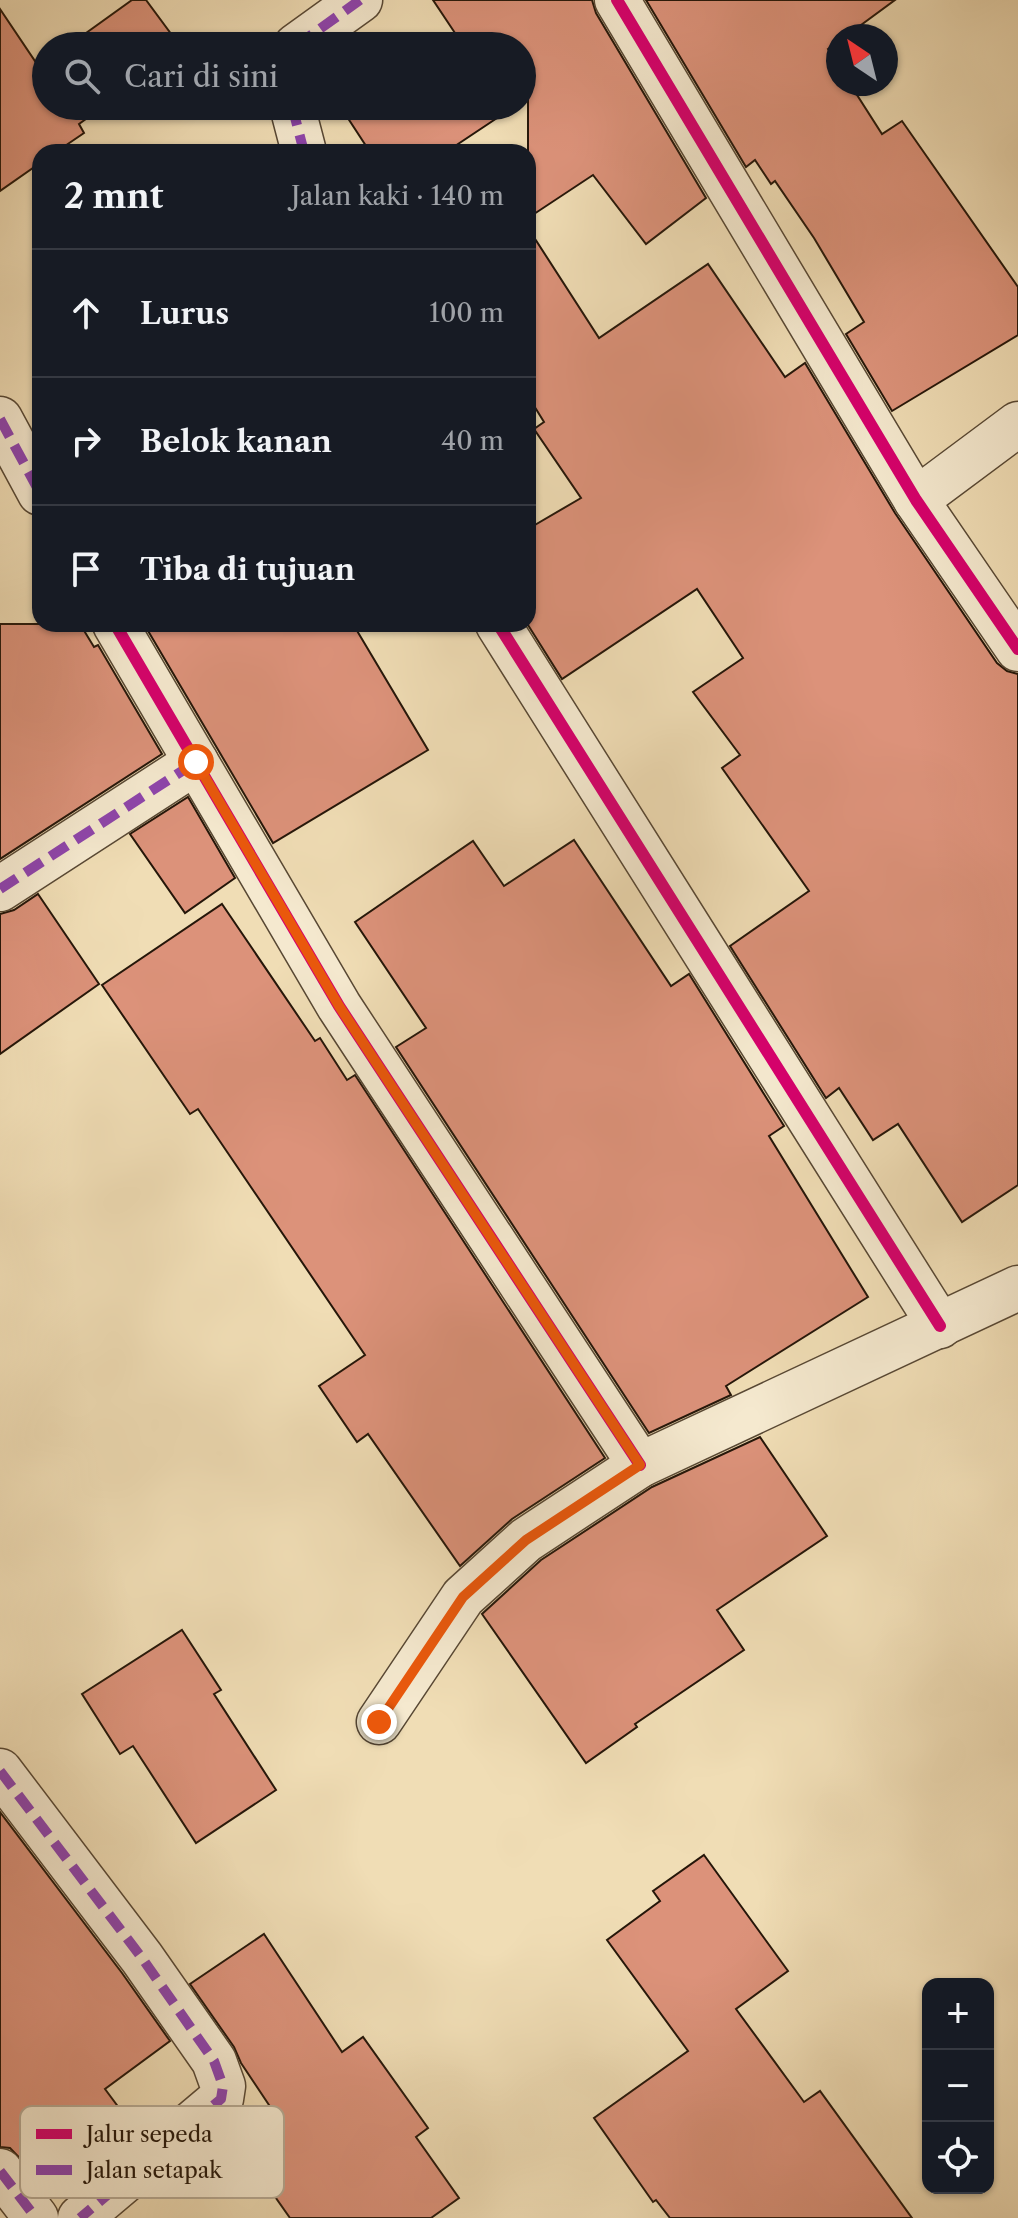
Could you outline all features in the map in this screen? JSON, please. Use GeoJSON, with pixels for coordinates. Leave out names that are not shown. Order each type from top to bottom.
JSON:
{"type":"FeatureCollection","features":[{"type":"Feature","properties":{"kind":"street"},"geometry":{"type":"LineString","coordinates":[[315,32],[360,0]]}},
{"type":"Feature","properties":{"kind":"street"},"geometry":{"type":"LineString","coordinates":[[617,0],[916,500],[1018,649]]}},
{"type":"Feature","properties":{"kind":"street"},"geometry":{"type":"LineString","coordinates":[[296,120],[302,144]]}},
{"type":"Feature","properties":{"kind":"street"},"geometry":{"type":"LineString","coordinates":[[0,419],[32,478]]}},
{"type":"Feature","properties":{"kind":"street"},"geometry":{"type":"LineString","coordinates":[[916,500],[1018,424]]}},
{"type":"Feature","properties":{"kind":"street"},"geometry":{"type":"LineString","coordinates":[[120,632],[339,1006],[640,1465]]}},
{"type":"Feature","properties":{"kind":"street"},"geometry":{"type":"LineString","coordinates":[[503,632],[940,1326]]}},
{"type":"Feature","properties":{"kind":"street"},"geometry":{"type":"LineString","coordinates":[[0,889],[196,762]]}},
{"type":"Feature","properties":{"kind":"street"},"geometry":{"type":"LineString","coordinates":[[379,1722],[463,1597],[526,1540],[640,1465],[1018,1288]]}},
{"type":"Feature","properties":{"kind":"street"},"geometry":{"type":"LineString","coordinates":[[0,1771],[214,2061],[223,2086],[221,2099],[213,2106]]}},
{"type":"Feature","properties":{"kind":"street"},"geometry":{"type":"LineString","coordinates":[[0,2171],[20,2197]]}},
{"type":"Feature","properties":{"kind":"street"},"geometry":{"type":"LineString","coordinates":[[21,2198],[36,2218]]}},
{"type":"Feature","properties":{"kind":"street"},"geometry":{"type":"LineString","coordinates":[[80,2218],[104,2198]]}},
{"type":"Feature","properties":{"kind":"building"},"geometry":{"type":"Polygon","coordinates":[[[132,0],[146,0],[170,32],[87,32],[132,0]]]}},
{"type":"Feature","properties":{"kind":"building"},"geometry":{"type":"Polygon","coordinates":[[[433,0],[592,0],[596,13],[706,198],[646,244],[593,175],[536,213],[536,144],[528,144],[528,120],[536,120],[536,32],[454,32],[433,0]]]}},
{"type":"Feature","properties":{"kind":"building"},"geometry":{"type":"Polygon","coordinates":[[[646,0],[895,0],[862,24],[826,24],[826,96],[858,96],[882,134],[902,121],[1018,287],[1018,335],[892,411],[846,334],[864,322],[814,238],[775,181],[771,184],[755,160],[746,167],[646,0]]]}},
{"type":"Feature","properties":{"kind":"building"},"geometry":{"type":"Polygon","coordinates":[[[0,9],[32,57],[32,120],[85,120],[79,124],[84,133],[68,144],[32,144],[32,169],[0,191],[0,9]]]}},
{"type":"Feature","properties":{"kind":"building"},"geometry":{"type":"Polygon","coordinates":[[[349,120],[494,120],[458,144],[365,144],[349,120]]]}},
{"type":"Feature","properties":{"kind":"building"},"geometry":{"type":"Polygon","coordinates":[[[536,240],[599,338],[708,264],[785,377],[805,363],[895,513],[997,663],[1007,671],[1018,674],[1018,1185],[962,1222],[898,1124],[873,1140],[839,1088],[826,1098],[730,946],[809,891],[722,768],[740,755],[693,692],[743,658],[697,589],[562,679],[532,632],[536,632],[536,524],[581,498],[536,432],[536,428],[544,422],[536,409],[536,240]]]}},
{"type":"Feature","properties":{"kind":"building"},"geometry":{"type":"Polygon","coordinates":[[[0,624],[32,624],[32,632],[85,632],[94,647],[98,645],[162,754],[0,859],[0,624]]]}},
{"type":"Feature","properties":{"kind":"building"},"geometry":{"type":"Polygon","coordinates":[[[149,632],[358,632],[428,750],[273,843],[149,632]]]}},
{"type":"Feature","properties":{"kind":"building"},"geometry":{"type":"Polygon","coordinates":[[[188,797],[235,878],[185,913],[130,834],[188,797]]]}},
{"type":"Feature","properties":{"kind":"building"},"geometry":{"type":"Polygon","coordinates":[[[574,840],[671,986],[689,974],[784,1126],[769,1136],[868,1297],[726,1386],[731,1395],[649,1433],[396,1047],[426,1028],[355,922],[473,841],[504,886],[574,840]]]}},
{"type":"Feature","properties":{"kind":"building"},"geometry":{"type":"Polygon","coordinates":[[[38,894],[99,984],[0,1054],[0,914],[14,910],[38,894]]]}},
{"type":"Feature","properties":{"kind":"building"},"geometry":{"type":"Polygon","coordinates":[[[222,904],[315,1041],[320,1038],[347,1080],[355,1075],[605,1458],[512,1519],[460,1566],[368,1434],[357,1442],[319,1386],[365,1355],[198,1109],[190,1114],[102,985],[222,904]]]}},
{"type":"Feature","properties":{"kind":"building"},"geometry":{"type":"Polygon","coordinates":[[[760,1437],[827,1536],[717,1610],[744,1650],[635,1724],[637,1727],[586,1763],[482,1614],[541,1560],[652,1487],[760,1437]]]}},
{"type":"Feature","properties":{"kind":"building"},"geometry":{"type":"Polygon","coordinates":[[[182,1630],[221,1690],[214,1694],[276,1790],[196,1843],[133,1746],[120,1754],[82,1694],[182,1630]]]}},
{"type":"Feature","properties":{"kind":"building"},"geometry":{"type":"Polygon","coordinates":[[[0,1812],[170,2041],[105,2089],[118,2106],[20,2106],[20,2158],[10,2148],[0,2147],[0,1812]]]}},
{"type":"Feature","properties":{"kind":"building"},"geometry":{"type":"Polygon","coordinates":[[[704,1855],[788,1971],[736,2009],[804,2102],[820,2091],[912,2218],[670,2218],[656,2200],[653,2202],[594,2118],[688,2051],[607,1940],[660,1901],[653,1891],[704,1855]]]}},
{"type":"Feature","properties":{"kind":"building"},"geometry":{"type":"Polygon","coordinates":[[[264,1934],[342,2052],[363,2037],[428,2128],[416,2137],[459,2198],[431,2218],[290,2218],[276,2198],[284,2198],[284,2106],[270,2106],[190,1984],[264,1934]]]}},
{"type":"Feature","properties":{"kind":"marked path"},"geometry":{"type":"LineString","coordinates":[[315,32],[360,0]]}},
{"type":"Feature","properties":{"kind":"marked path"},"geometry":{"type":"LineString","coordinates":[[296,120],[302,144]]}},
{"type":"Feature","properties":{"kind":"marked path"},"geometry":{"type":"LineString","coordinates":[[0,419],[32,478]]}},
{"type":"Feature","properties":{"kind":"marked path"},"geometry":{"type":"LineString","coordinates":[[0,889],[196,762]]}},
{"type":"Feature","properties":{"kind":"marked path"},"geometry":{"type":"LineString","coordinates":[[0,1771],[142,1958],[214,2061],[223,2086],[221,2099],[213,2106]]}},
{"type":"Feature","properties":{"kind":"marked path"},"geometry":{"type":"LineString","coordinates":[[0,2171],[20,2197]]}},
{"type":"Feature","properties":{"kind":"marked path"},"geometry":{"type":"LineString","coordinates":[[21,2198],[36,2218]]}},
{"type":"Feature","properties":{"kind":"marked path"},"geometry":{"type":"LineString","coordinates":[[80,2218],[104,2198]]}},
{"type":"Feature","properties":{"kind":"cycle path"},"geometry":{"type":"LineString","coordinates":[[617,0],[916,500],[1018,649]]}},
{"type":"Feature","properties":{"kind":"cycle path"},"geometry":{"type":"LineString","coordinates":[[120,632],[339,1006],[640,1465]]}},
{"type":"Feature","properties":{"kind":"cycle path"},"geometry":{"type":"LineString","coordinates":[[503,632],[940,1326]]}},
{"type":"Feature","properties":{"kind":"route"},"geometry":{"type":"LineString","coordinates":[[196,762],[339,1006],[640,1465],[526,1540],[463,1597],[379,1722]]}}]}
